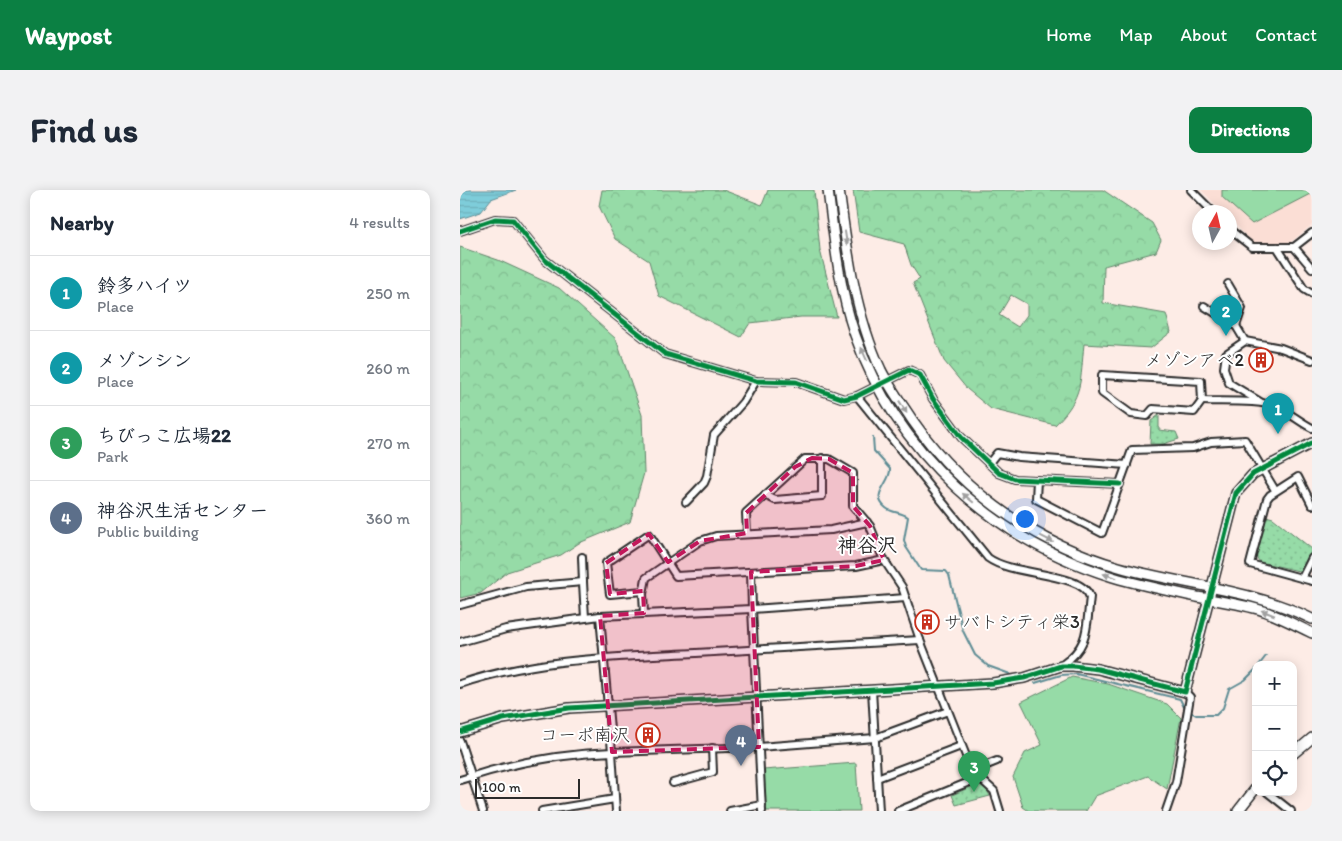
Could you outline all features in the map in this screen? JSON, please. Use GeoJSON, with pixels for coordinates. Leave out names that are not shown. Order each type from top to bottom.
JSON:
{"type":"FeatureCollection","features":[{"type":"Feature","properties":{"kind":"main road"},"geometry":{"type":"LineString","coordinates":[[828,190],[847,308],[855,336],[878,385],[907,431],[926,456],[964,495],[1016,534],[1041,549],[1089,570],[1148,586],[1262,611],[1312,633]]}},
{"type":"Feature","properties":{"kind":"main road"},"geometry":{"type":"LineString","coordinates":[[839,190],[853,280],[871,345],[887,380],[934,449],[972,489],[1021,525],[1075,552],[1102,562],[1268,602],[1312,619]]}},
{"type":"Feature","properties":{"kind":"main road"},"geometry":{"type":"LineString","coordinates":[[460,732],[525,715],[610,704],[1009,681],[1061,666],[1098,669],[1185,692],[1213,589],[1232,501],[1241,486],[1262,469],[1312,443]]}},
{"type":"Feature","properties":{"kind":"main road"},"geometry":{"type":"LineString","coordinates":[[1297,751],[1312,738]]}},
{"type":"Feature","properties":{"kind":"main road"},"geometry":{"type":"LineString","coordinates":[[1238,811],[1252,793]]}},
{"type":"Feature","properties":{"kind":"street"},"geometry":{"type":"LineString","coordinates":[[1191,190],[1206,205]]}},
{"type":"Feature","properties":{"kind":"street"},"geometry":{"type":"LineString","coordinates":[[460,231],[495,219],[513,220],[544,260],[665,354],[756,381],[796,382],[844,399],[857,396],[910,370],[920,375],[933,399],[961,437],[999,473],[1007,477],[1037,480],[1120,484]]}},
{"type":"Feature","properties":{"kind":"street"},"geometry":{"type":"LineString","coordinates":[[1237,235],[1252,248],[1294,247],[1312,233]]}},
{"type":"Feature","properties":{"kind":"street"},"geometry":{"type":"LineString","coordinates":[[1277,247],[1304,289],[1312,294]]}},
{"type":"Feature","properties":{"kind":"street"},"geometry":{"type":"LineString","coordinates":[[1294,247],[1312,268]]}},
{"type":"Feature","properties":{"kind":"street"},"geometry":{"type":"LineString","coordinates":[[1228,284],[1242,308],[1236,326]]}},
{"type":"Feature","properties":{"kind":"street"},"geometry":{"type":"LineString","coordinates":[[1204,306],[1236,326],[1245,341]]}},
{"type":"Feature","properties":{"kind":"street"},"geometry":{"type":"LineString","coordinates":[[1263,404],[1229,383],[1224,368],[1226,354],[1245,341],[1281,348],[1312,360]]}},
{"type":"Feature","properties":{"kind":"street"},"geometry":{"type":"LineString","coordinates":[[1102,375],[1201,381],[1202,401],[1194,412],[1153,409],[1147,416],[1131,414],[1102,393],[1102,375]]}},
{"type":"Feature","properties":{"kind":"street"},"geometry":{"type":"LineString","coordinates":[[686,502],[704,483],[707,476],[714,435],[743,402],[756,381]]}},
{"type":"Feature","properties":{"kind":"street"},"geometry":{"type":"LineString","coordinates":[[857,396],[988,558],[1006,568],[1077,582],[1088,592],[1090,597],[1085,639],[1075,656],[1061,666]]}},
{"type":"Feature","properties":{"kind":"street"},"geometry":{"type":"LineString","coordinates":[[1202,401],[1263,404],[1281,408],[1293,419],[1312,428]]}},
{"type":"Feature","properties":{"kind":"street"},"geometry":{"type":"LineString","coordinates":[[1037,480],[1036,499],[1102,533],[1132,450],[1193,448],[1211,442],[1245,440],[1276,490]]}},
{"type":"Feature","properties":{"kind":"street"},"geometry":{"type":"LineString","coordinates":[[989,463],[997,453],[1019,457],[1127,465]]}},
{"type":"Feature","properties":{"kind":"street"},"geometry":{"type":"LineString","coordinates":[[766,495],[774,500],[822,496],[822,458]]}},
{"type":"Feature","properties":{"kind":"street"},"geometry":{"type":"LineString","coordinates":[[747,533],[746,513],[805,459],[830,459],[854,473],[853,506],[867,522],[884,560],[902,587],[937,686],[972,771],[994,791],[1000,811]]}},
{"type":"Feature","properties":{"kind":"street"},"geometry":{"type":"LineString","coordinates":[[1312,505],[1309,492],[1298,477],[1276,490],[1267,499],[1250,564],[1312,580]]}},
{"type":"Feature","properties":{"kind":"street"},"geometry":{"type":"LineString","coordinates":[[644,613],[643,591],[646,578],[700,541],[716,536],[747,533],[831,530],[867,522]]}},
{"type":"Feature","properties":{"kind":"street"},"geometry":{"type":"LineString","coordinates":[[643,591],[610,594],[606,563],[649,534],[676,576],[856,566],[884,560]]}},
{"type":"Feature","properties":{"kind":"street"},"geometry":{"type":"LineString","coordinates":[[582,557],[585,618]]}},
{"type":"Feature","properties":{"kind":"street"},"geometry":{"type":"LineString","coordinates":[[1302,578],[1312,558]]}},
{"type":"Feature","properties":{"kind":"street"},"geometry":{"type":"LineString","coordinates":[[730,811],[762,808],[751,572]]}},
{"type":"Feature","properties":{"kind":"street"},"geometry":{"type":"LineString","coordinates":[[460,605],[526,586],[583,582]]}},
{"type":"Feature","properties":{"kind":"street"},"geometry":{"type":"LineString","coordinates":[[460,642],[506,629],[600,616],[752,609],[906,598]]}},
{"type":"Feature","properties":{"kind":"street"},"geometry":{"type":"LineString","coordinates":[[600,616],[603,657],[610,704],[616,811]]}},
{"type":"Feature","properties":{"kind":"street"},"geometry":{"type":"LineString","coordinates":[[460,684],[493,673],[531,665],[603,657],[920,640]]}},
{"type":"Feature","properties":{"kind":"street"},"geometry":{"type":"LineString","coordinates":[[872,690],[879,811]]}},
{"type":"Feature","properties":{"kind":"street"},"geometry":{"type":"LineString","coordinates":[[1166,811],[1176,782],[1190,697],[1185,692]]}},
{"type":"Feature","properties":{"kind":"street"},"geometry":{"type":"LineString","coordinates":[[460,780],[546,757],[612,752],[759,747],[875,738],[948,711]]}},
{"type":"Feature","properties":{"kind":"street"},"geometry":{"type":"LineString","coordinates":[[460,741],[482,811]]}},
{"type":"Feature","properties":{"kind":"street"},"geometry":{"type":"LineString","coordinates":[[877,778],[962,746]]}},
{"type":"Feature","properties":{"kind":"street"},"geometry":{"type":"LineString","coordinates":[[673,783],[713,772],[712,748]]}},
{"type":"Feature","properties":{"kind":"street"},"geometry":{"type":"LineString","coordinates":[[972,771],[997,761]]}},
{"type":"Feature","properties":{"kind":"street"},"geometry":{"type":"LineString","coordinates":[[898,811],[979,778]]}},
{"type":"Feature","properties":{"kind":"street"},"geometry":{"type":"LineString","coordinates":[[1272,796],[1291,811]]}},
{"type":"Feature","properties":{"kind":"street"},"geometry":{"type":"LineString","coordinates":[[542,811],[615,799]]}},
{"type":"Feature","properties":{"kind":"highlighted area"},"geometry":{"type":"Polygon","coordinates":[[[812,458],[829,459],[853,473],[853,506],[870,526],[884,560],[856,566],[751,572],[759,747],[612,752],[600,616],[644,613],[643,591],[610,594],[606,563],[649,534],[668,562],[700,541],[747,533],[746,513],[795,467],[812,458]]]}},
{"type":"Feature","properties":{"kind":"shaded area"},"geometry":{"type":"Polygon","coordinates":[[[1201,190],[1312,190],[1312,225],[1288,244],[1252,242],[1237,226],[1237,205],[1216,205],[1201,190]]]}},
{"type":"Feature","properties":{"kind":"green space"},"geometry":{"type":"Polygon","coordinates":[[[602,190],[723,190],[762,205],[768,190],[814,190],[820,250],[837,317],[801,317],[750,323],[741,337],[659,296],[649,261],[615,239],[599,206],[602,190]]]}},
{"type":"Feature","properties":{"kind":"green space"},"geometry":{"type":"Polygon","coordinates":[[[853,190],[1103,190],[1152,223],[1161,240],[1156,252],[1104,266],[1103,303],[1166,314],[1171,332],[1151,348],[1084,344],[1079,388],[1071,405],[1055,425],[991,409],[967,389],[944,361],[913,283],[920,279],[911,265],[904,244],[859,232],[853,190]],[[1011,295],[999,315],[1018,327],[1027,315],[1027,304],[1011,295]]]}},
{"type":"Feature","properties":{"kind":"green space"},"geometry":{"type":"Polygon","coordinates":[[[1222,190],[1312,190],[1312,193],[1252,224],[1237,210],[1237,205],[1231,205],[1222,197],[1222,190]]]}},
{"type":"Feature","properties":{"kind":"green space"},"geometry":{"type":"Polygon","coordinates":[[[460,247],[498,260],[559,288],[616,339],[642,415],[644,473],[630,522],[579,543],[561,555],[507,572],[481,593],[460,598],[460,247]]]}},
{"type":"Feature","properties":{"kind":"green space"},"geometry":{"type":"Polygon","coordinates":[[[1159,415],[1159,430],[1176,432],[1179,439],[1163,444],[1150,444],[1151,421],[1159,415]]]}},
{"type":"Feature","properties":{"kind":"green space"},"geometry":{"type":"Polygon","coordinates":[[[1266,516],[1273,518],[1312,549],[1303,572],[1260,562],[1256,557],[1266,516]]]}},
{"type":"Feature","properties":{"kind":"green space"},"geometry":{"type":"Polygon","coordinates":[[[1072,677],[1108,684],[1167,704],[1181,718],[1167,789],[1148,776],[1095,796],[1086,811],[1029,811],[1023,807],[1013,777],[1025,753],[1042,745],[1021,702],[1072,677]]]}},
{"type":"Feature","properties":{"kind":"green space"},"geometry":{"type":"Polygon","coordinates":[[[856,763],[859,811],[765,811],[763,770],[856,763]]]}},
{"type":"Feature","properties":{"kind":"green space"},"geometry":{"type":"Polygon","coordinates":[[[980,783],[990,796],[956,805],[952,795],[980,783]]]}},
{"type":"Feature","properties":{"kind":"water"},"geometry":{"type":"Polygon","coordinates":[[[460,190],[516,190],[491,199],[481,212],[460,219],[460,190]]]}},
{"type":"Feature","properties":{"kind":"waterway"},"geometry":{"type":"LineString","coordinates":[[873,437],[874,451],[890,469],[880,493],[881,503],[888,510],[908,517],[904,540],[906,547],[921,570],[946,571],[949,575],[963,631],[975,655],[988,666],[1010,674]]}},
{"type":"Feature","properties":{"kind":"waterway"},"geometry":{"type":"LineString","coordinates":[[1262,661],[1266,656]]}},
{"type":"Feature","properties":{"kind":"waterway"},"geometry":{"type":"LineString","coordinates":[[1189,711],[1196,715],[1216,715],[1223,708],[1229,689],[1245,680],[1252,673]]}},
{"type":"Feature","properties":{"kind":"waterway"},"geometry":{"type":"LineString","coordinates":[[1035,683],[1061,675],[1076,674],[1180,699],[1185,709]]}},
{"type":"Feature","properties":{"kind":"cycle path"},"geometry":{"type":"LineString","coordinates":[[460,231],[495,219],[513,220],[545,260],[665,354],[756,381],[796,382],[844,399],[857,396],[909,370],[920,375],[933,399],[961,437],[999,473],[1015,479],[1120,484]]}},
{"type":"Feature","properties":{"kind":"cycle path"},"geometry":{"type":"LineString","coordinates":[[460,732],[503,719],[569,708],[993,683],[1024,678],[1061,666],[1098,669],[1185,692],[1236,493],[1253,474],[1312,443]]}},
{"type":"Feature","properties":{"kind":"place","name":"メゾンシン"},"geometry":{"type":"Point","coordinates":[1226,336]}},
{"type":"Feature","properties":{"kind":"place","name":"メゾンアベ2"},"geometry":{"type":"Point","coordinates":[1261,360]}},
{"type":"Feature","properties":{"kind":"place","name":"鈴多ハイツ"},"geometry":{"type":"Point","coordinates":[1278,434]}},
{"type":"Feature","properties":{"kind":"place","name":"サバトシティ栄3"},"geometry":{"type":"Point","coordinates":[927,622]}},
{"type":"Feature","properties":{"kind":"place","name":"コーポ南沢"},"geometry":{"type":"Point","coordinates":[648,735]}},
{"type":"Feature","properties":{"kind":"place","name":"神谷沢生活センター"},"geometry":{"type":"Point","coordinates":[741,766]}},
{"type":"Feature","properties":{"kind":"place","name":"ちびっこ広場22"},"geometry":{"type":"Point","coordinates":[974,792]}},
{"type":"Feature","properties":{"kind":"district","name":"神谷沢"},"geometry":{"type":"Point","coordinates":[867,545]}}]}
